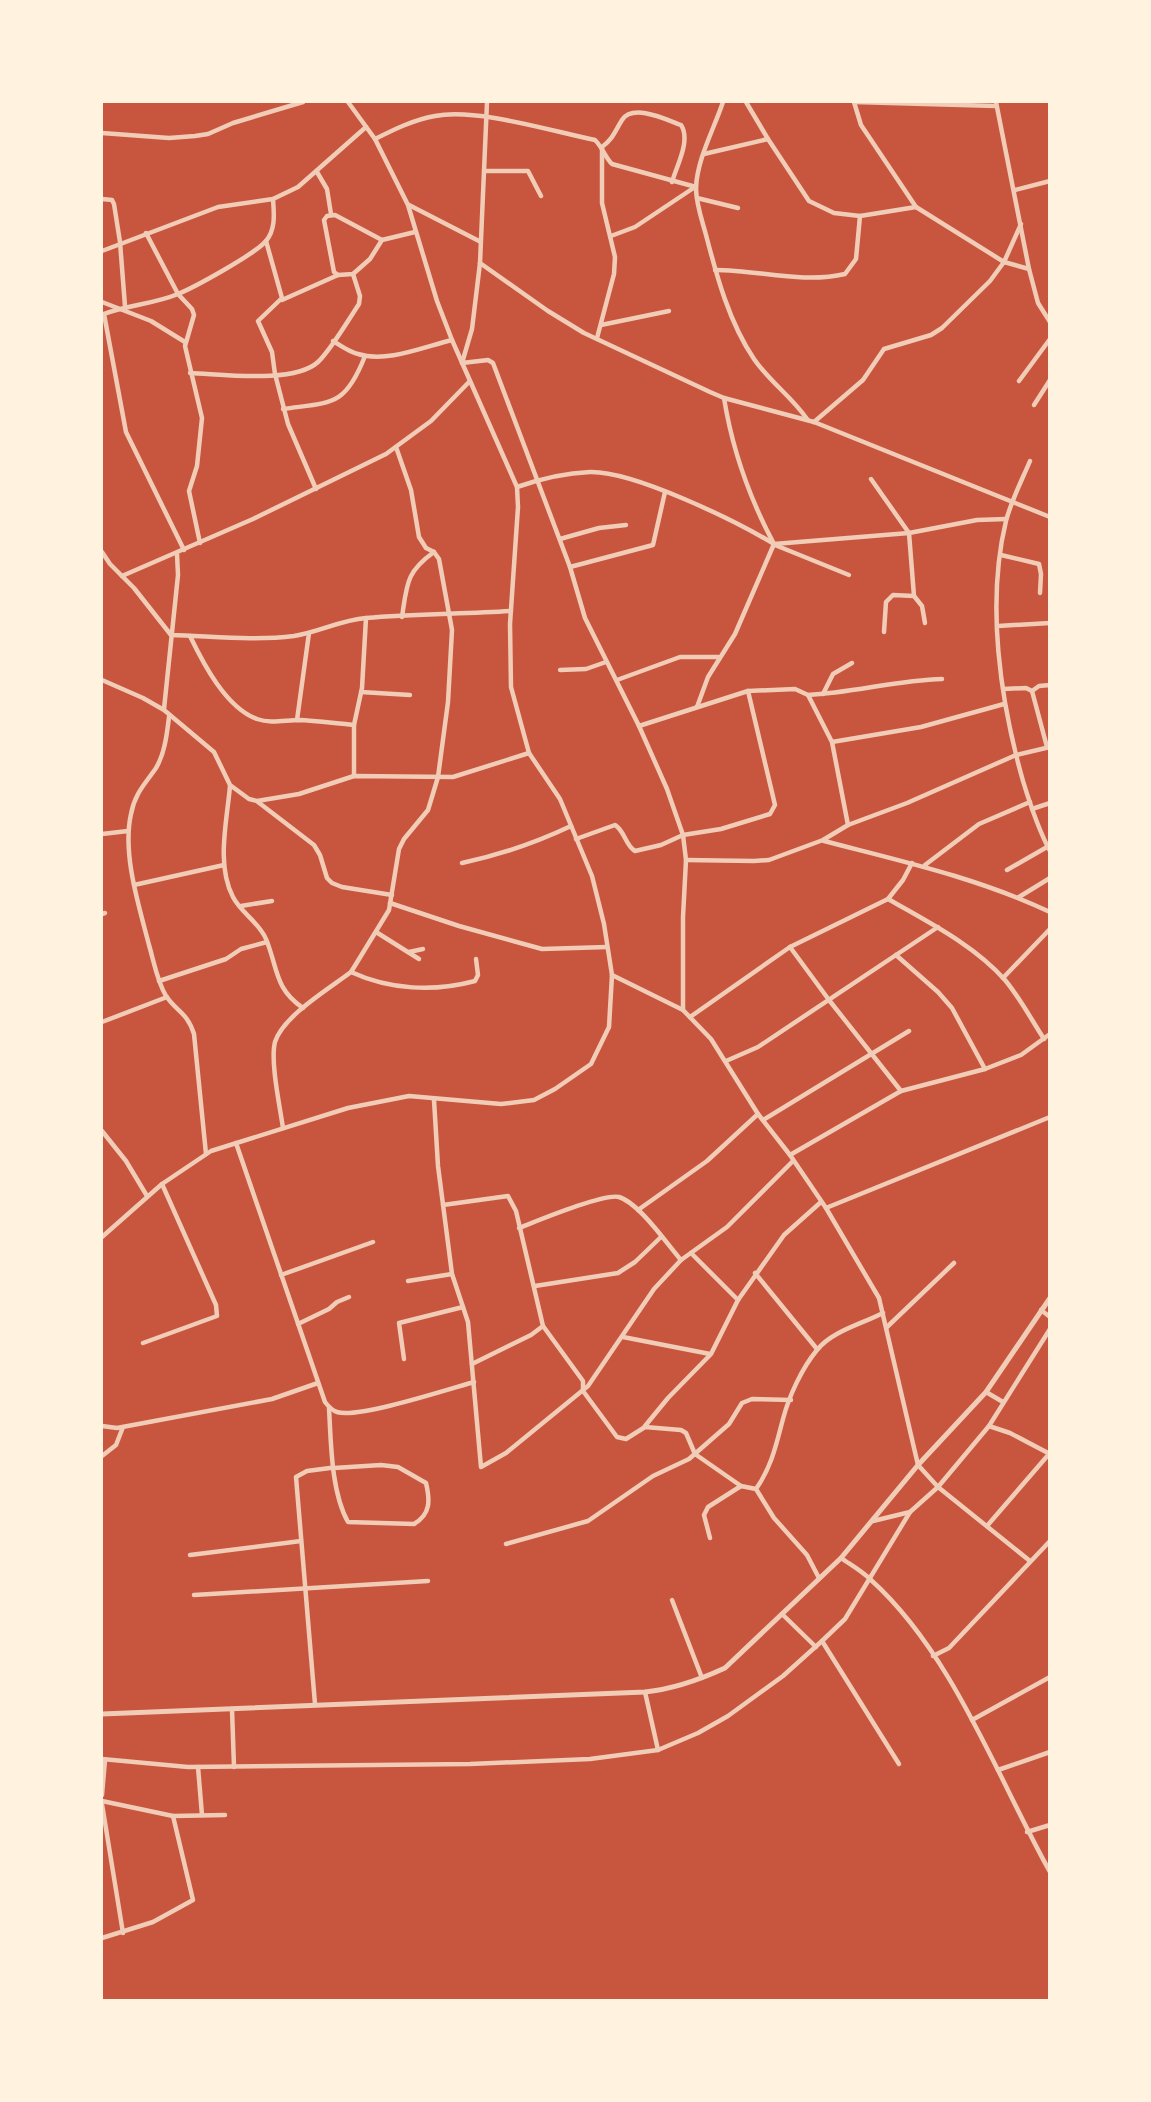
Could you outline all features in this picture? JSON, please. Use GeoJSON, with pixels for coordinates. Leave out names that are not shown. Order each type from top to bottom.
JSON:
{"type":"FeatureCollection","features":[{"type":"Feature","properties":{"kind":"street"},"geometry":{"type":"LineString","coordinates":[[102,133],[169,138],[208,134],[233,123],[303,102]]}},
{"type":"Feature","properties":{"kind":"street"},"geometry":{"type":"LineString","coordinates":[[102,1237],[162,1184],[206,1154],[283,1128],[348,1108],[409,1097],[501,1104],[534,1100],[591,1064],[609,1027],[612,975],[592,876],[560,799],[528,753],[511,687],[510,611],[518,507],[517,487],[452,340],[408,205],[375,139],[348,102]]}},
{"type":"Feature","properties":{"kind":"street"},"geometry":{"type":"LineString","coordinates":[[462,363],[472,329],[480,263],[487,102]]}},
{"type":"Feature","properties":{"kind":"street"},"geometry":{"type":"LineString","coordinates":[[723,102],[704,154],[696,187],[715,270],[726,305],[755,359],[794,400],[807,419]]}},
{"type":"Feature","properties":{"kind":"street"},"geometry":{"type":"LineString","coordinates":[[746,102],[809,201],[834,213],[860,216],[916,207]]}},
{"type":"Feature","properties":{"kind":"street"},"geometry":{"type":"LineString","coordinates":[[1029,269],[1004,261],[916,207],[861,125],[854,102],[996,104],[1029,269],[1038,303],[1049,321]]}},
{"type":"Feature","properties":{"kind":"street"},"geometry":{"type":"LineString","coordinates":[[602,147],[612,139],[628,114],[638,112],[681,124],[685,131],[685,140],[672,182]]}},
{"type":"Feature","properties":{"kind":"street"},"geometry":{"type":"LineString","coordinates":[[375,139],[410,122],[439,115],[487,117],[595,140],[612,164],[696,187]]}},
{"type":"Feature","properties":{"kind":"street"},"geometry":{"type":"LineString","coordinates":[[102,251],[218,207],[273,199],[298,187],[366,127]]}},
{"type":"Feature","properties":{"kind":"street"},"geometry":{"type":"LineString","coordinates":[[704,154],[768,139]]}},
{"type":"Feature","properties":{"kind":"street"},"geometry":{"type":"LineString","coordinates":[[597,338],[614,274],[615,257],[602,202],[602,147]]}},
{"type":"Feature","properties":{"kind":"street"},"geometry":{"type":"LineString","coordinates":[[484,171],[528,171],[541,196]]}},
{"type":"Feature","properties":{"kind":"street"},"geometry":{"type":"LineString","coordinates":[[317,172],[327,189],[331,215]]}},
{"type":"Feature","properties":{"kind":"street"},"geometry":{"type":"LineString","coordinates":[[1014,190],[1049,181]]}},
{"type":"Feature","properties":{"kind":"street"},"geometry":{"type":"LineString","coordinates":[[611,236],[635,227],[696,187]]}},
{"type":"Feature","properties":{"kind":"street"},"geometry":{"type":"LineString","coordinates":[[697,198],[738,208]]}},
{"type":"Feature","properties":{"kind":"street"},"geometry":{"type":"LineString","coordinates":[[102,199],[112,200],[114,204],[125,306]]}},
{"type":"Feature","properties":{"kind":"street"},"geometry":{"type":"LineString","coordinates":[[184,551],[126,432],[103,314],[178,294],[245,257],[266,241],[273,228],[273,199]]}},
{"type":"Feature","properties":{"kind":"street"},"geometry":{"type":"LineString","coordinates":[[408,205],[479,242]]}},
{"type":"Feature","properties":{"kind":"street"},"geometry":{"type":"LineString","coordinates":[[331,215],[382,240],[415,232]]}},
{"type":"Feature","properties":{"kind":"street"},"geometry":{"type":"LineString","coordinates":[[331,215],[324,220],[334,272],[338,275]]}},
{"type":"Feature","properties":{"kind":"street"},"geometry":{"type":"LineString","coordinates":[[715,270],[759,272],[809,279],[845,274],[856,259],[860,216]]}},
{"type":"Feature","properties":{"kind":"street"},"geometry":{"type":"LineString","coordinates":[[814,422],[863,380],[884,349],[937,332],[990,281],[1004,261],[1021,224]]}},
{"type":"Feature","properties":{"kind":"street"},"geometry":{"type":"LineString","coordinates":[[146,233],[178,294],[194,315],[185,342],[202,418],[197,466],[189,491],[200,543]]}},
{"type":"Feature","properties":{"kind":"street"},"geometry":{"type":"LineString","coordinates":[[316,489],[283,409],[272,352],[258,321],[281,300],[338,275],[353,274],[370,259],[382,240]]}},
{"type":"Feature","properties":{"kind":"street"},"geometry":{"type":"LineString","coordinates":[[266,241],[282,294],[281,300]]}},
{"type":"Feature","properties":{"kind":"street"},"geometry":{"type":"LineString","coordinates":[[480,263],[548,311],[597,338],[724,398],[807,419],[1049,517]]}},
{"type":"Feature","properties":{"kind":"street"},"geometry":{"type":"LineString","coordinates":[[190,373],[289,374],[308,369],[319,361],[359,304],[360,296],[353,274]]}},
{"type":"Feature","properties":{"kind":"street"},"geometry":{"type":"LineString","coordinates":[[102,302],[157,324],[185,342]]}},
{"type":"Feature","properties":{"kind":"street"},"geometry":{"type":"LineString","coordinates":[[601,325],[668,311]]}},
{"type":"Feature","properties":{"kind":"street"},"geometry":{"type":"LineString","coordinates":[[1020,381],[1049,339]]}},
{"type":"Feature","properties":{"kind":"street"},"geometry":{"type":"LineString","coordinates":[[333,341],[365,356],[403,353],[452,340]]}},
{"type":"Feature","properties":{"kind":"street"},"geometry":{"type":"LineString","coordinates":[[283,409],[323,404],[338,398],[350,389],[365,356]]}},
{"type":"Feature","properties":{"kind":"street"},"geometry":{"type":"LineString","coordinates":[[462,363],[488,360],[493,363],[560,539],[585,618],[639,726],[667,789],[683,835],[686,860],[682,1010]]}},
{"type":"Feature","properties":{"kind":"street"},"geometry":{"type":"LineString","coordinates":[[1034,405],[1049,380]]}},
{"type":"Feature","properties":{"kind":"street"},"geometry":{"type":"LineString","coordinates":[[122,576],[184,551],[316,489],[396,447],[431,421],[469,382]]}},
{"type":"Feature","properties":{"kind":"street"},"geometry":{"type":"LineString","coordinates":[[724,398],[743,472],[760,519],[774,544]]}},
{"type":"Feature","properties":{"kind":"street"},"geometry":{"type":"LineString","coordinates":[[283,1128],[274,1057],[275,1042],[281,1030],[303,1008],[351,972],[376,932],[389,910],[399,849],[428,810],[438,777],[448,702],[453,630],[439,559],[434,552],[426,548],[419,537],[411,490],[396,447]]}},
{"type":"Feature","properties":{"kind":"street"},"geometry":{"type":"LineString","coordinates":[[1007,870],[1048,849],[1032,809],[1004,704],[998,626],[998,576],[1006,519],[1030,461]]}},
{"type":"Feature","properties":{"kind":"street"},"geometry":{"type":"LineString","coordinates":[[517,487],[537,480],[592,472],[631,478],[774,544],[849,575]]}},
{"type":"Feature","properties":{"kind":"street"},"geometry":{"type":"LineString","coordinates":[[871,479],[909,533],[914,596],[922,606],[925,623]]}},
{"type":"Feature","properties":{"kind":"street"},"geometry":{"type":"LineString","coordinates":[[570,567],[653,545],[665,492]]}},
{"type":"Feature","properties":{"kind":"street"},"geometry":{"type":"LineString","coordinates":[[774,544],[909,533],[977,520],[1006,519]]}},
{"type":"Feature","properties":{"kind":"street"},"geometry":{"type":"LineString","coordinates":[[560,539],[599,528],[626,525]]}},
{"type":"Feature","properties":{"kind":"street"},"geometry":{"type":"LineString","coordinates":[[697,707],[708,677],[735,634],[774,544]]}},
{"type":"Feature","properties":{"kind":"street"},"geometry":{"type":"LineString","coordinates":[[102,552],[171,635],[290,636],[309,633],[341,621],[366,618],[510,611]]}},
{"type":"Feature","properties":{"kind":"street"},"geometry":{"type":"LineString","coordinates":[[402,617],[411,573],[434,552]]}},
{"type":"Feature","properties":{"kind":"street"},"geometry":{"type":"LineString","coordinates":[[164,710],[178,575],[177,554]]}},
{"type":"Feature","properties":{"kind":"street"},"geometry":{"type":"LineString","coordinates":[[1001,555],[1039,564],[1040,593]]}},
{"type":"Feature","properties":{"kind":"street"},"geometry":{"type":"LineString","coordinates":[[884,632],[888,598],[893,595],[914,596]]}},
{"type":"Feature","properties":{"kind":"street"},"geometry":{"type":"LineString","coordinates":[[354,776],[354,725],[362,692],[366,618]]}},
{"type":"Feature","properties":{"kind":"street"},"geometry":{"type":"LineString","coordinates":[[998,626],[1049,623]]}},
{"type":"Feature","properties":{"kind":"street"},"geometry":{"type":"LineString","coordinates":[[297,720],[309,633]]}},
{"type":"Feature","properties":{"kind":"street"},"geometry":{"type":"LineString","coordinates":[[190,636],[209,675],[240,709],[256,718],[275,722],[297,720],[354,725]]}},
{"type":"Feature","properties":{"kind":"street"},"geometry":{"type":"LineString","coordinates":[[617,680],[680,657],[719,656]]}},
{"type":"Feature","properties":{"kind":"street"},"geometry":{"type":"LineString","coordinates":[[559,670],[586,669],[606,662]]}},
{"type":"Feature","properties":{"kind":"street"},"geometry":{"type":"LineString","coordinates":[[823,694],[833,674],[852,663]]}},
{"type":"Feature","properties":{"kind":"street"},"geometry":{"type":"LineString","coordinates":[[639,726],[748,691],[796,689],[808,695],[916,679],[942,679]]}},
{"type":"Feature","properties":{"kind":"street"},"geometry":{"type":"LineString","coordinates":[[102,680],[164,710],[214,752],[230,785],[249,799],[257,801],[299,794],[354,776],[453,777],[528,753]]}},
{"type":"Feature","properties":{"kind":"street"},"geometry":{"type":"LineString","coordinates":[[1032,691],[1039,686],[1049,685]]}},
{"type":"Feature","properties":{"kind":"street"},"geometry":{"type":"LineString","coordinates":[[686,860],[769,860],[824,840],[848,825],[908,803],[1016,755],[1048,747],[1032,691],[1026,688],[1003,689]]}},
{"type":"Feature","properties":{"kind":"street"},"geometry":{"type":"LineString","coordinates":[[576,839],[615,825],[635,851],[661,845],[683,835],[721,829],[770,814],[775,805],[748,691]]}},
{"type":"Feature","properties":{"kind":"street"},"geometry":{"type":"LineString","coordinates":[[362,692],[411,695]]}},
{"type":"Feature","properties":{"kind":"street"},"geometry":{"type":"LineString","coordinates":[[808,695],[832,742],[848,825]]}},
{"type":"Feature","properties":{"kind":"street"},"geometry":{"type":"LineString","coordinates":[[832,742],[921,727],[1004,704]]}},
{"type":"Feature","properties":{"kind":"street"},"geometry":{"type":"LineString","coordinates":[[169,716],[166,740],[157,766],[141,786],[131,811],[128,831],[134,885],[159,981],[167,997],[186,1016],[194,1034],[206,1154]]}},
{"type":"Feature","properties":{"kind":"street"},"geometry":{"type":"LineString","coordinates":[[230,785],[224,865],[234,900],[260,927],[284,992],[303,1008]]}},
{"type":"Feature","properties":{"kind":"street"},"geometry":{"type":"LineString","coordinates":[[257,801],[314,845],[327,878],[332,883],[392,895]]}},
{"type":"Feature","properties":{"kind":"street"},"geometry":{"type":"LineString","coordinates":[[925,866],[979,824],[1030,802]]}},
{"type":"Feature","properties":{"kind":"street"},"geometry":{"type":"LineString","coordinates":[[1032,809],[1049,803]]}},
{"type":"Feature","properties":{"kind":"street"},"geometry":{"type":"LineString","coordinates":[[462,863],[490,858],[535,843],[571,825]]}},
{"type":"Feature","properties":{"kind":"street"},"geometry":{"type":"LineString","coordinates":[[102,834],[128,831]]}},
{"type":"Feature","properties":{"kind":"street"},"geometry":{"type":"LineString","coordinates":[[824,840],[925,866],[1018,897],[1049,912]]}},
{"type":"Feature","properties":{"kind":"street"},"geometry":{"type":"LineString","coordinates":[[690,1017],[790,947],[888,899],[912,863]]}},
{"type":"Feature","properties":{"kind":"street"},"geometry":{"type":"LineString","coordinates":[[134,885],[224,865]]}},
{"type":"Feature","properties":{"kind":"street"},"geometry":{"type":"LineString","coordinates":[[1018,897],[1049,878]]}},
{"type":"Feature","properties":{"kind":"street"},"geometry":{"type":"LineString","coordinates":[[888,899],[938,927],[990,965],[1015,992],[1044,1039]]}},
{"type":"Feature","properties":{"kind":"street"},"geometry":{"type":"LineString","coordinates":[[240,906],[272,901]]}},
{"type":"Feature","properties":{"kind":"street"},"geometry":{"type":"LineString","coordinates":[[390,903],[542,949],[607,947]]}},
{"type":"Feature","properties":{"kind":"street"},"geometry":{"type":"LineString","coordinates":[[726,1061],[758,1047],[938,927]]}},
{"type":"Feature","properties":{"kind":"street"},"geometry":{"type":"LineString","coordinates":[[1003,978],[1049,929]]}},
{"type":"Feature","properties":{"kind":"street"},"geometry":{"type":"LineString","coordinates":[[376,932],[419,959]]}},
{"type":"Feature","properties":{"kind":"street"},"geometry":{"type":"LineString","coordinates":[[159,981],[226,959],[241,949],[267,942]]}},
{"type":"Feature","properties":{"kind":"street"},"geometry":{"type":"LineString","coordinates":[[790,947],[901,1091]]}},
{"type":"Feature","properties":{"kind":"street"},"geometry":{"type":"LineString","coordinates":[[408,952],[423,949]]}},
{"type":"Feature","properties":{"kind":"street"},"geometry":{"type":"LineString","coordinates":[[896,955],[952,1008],[985,1069]]}},
{"type":"Feature","properties":{"kind":"street"},"geometry":{"type":"LineString","coordinates":[[351,972],[385,984],[424,988],[475,981],[478,975],[475,959]]}},
{"type":"Feature","properties":{"kind":"street"},"geometry":{"type":"LineString","coordinates":[[612,975],[682,1010],[711,1038],[758,1114],[792,1158],[825,1208],[879,1298],[918,1465],[938,1487],[1030,1561]]}},
{"type":"Feature","properties":{"kind":"street"},"geometry":{"type":"LineString","coordinates":[[102,1023],[167,997]]}},
{"type":"Feature","properties":{"kind":"street"},"geometry":{"type":"LineString","coordinates":[[763,1120],[909,1031]]}},
{"type":"Feature","properties":{"kind":"street"},"geometry":{"type":"LineString","coordinates":[[435,1100],[443,1205],[452,1274],[468,1322],[481,1467],[506,1453],[583,1391],[654,1289],[681,1260],[727,1227],[792,1158],[901,1091],[985,1069],[1021,1055],[1049,1034]]}},
{"type":"Feature","properties":{"kind":"street"},"geometry":{"type":"LineString","coordinates":[[638,1210],[707,1161],[758,1114]]}},
{"type":"Feature","properties":{"kind":"street"},"geometry":{"type":"LineString","coordinates":[[825,1208],[1049,1116]]}},
{"type":"Feature","properties":{"kind":"street"},"geometry":{"type":"LineString","coordinates":[[102,1131],[126,1161],[147,1196]]}},
{"type":"Feature","properties":{"kind":"street"},"geometry":{"type":"LineString","coordinates":[[236,1143],[318,1383],[329,1408],[334,1468],[343,1513],[348,1522],[414,1524],[423,1519],[430,1502],[426,1483],[398,1467],[381,1465],[334,1468],[307,1471],[296,1477],[315,1704]]}},
{"type":"Feature","properties":{"kind":"street"},"geometry":{"type":"LineString","coordinates":[[143,1343],[217,1316],[216,1305],[162,1184]]}},
{"type":"Feature","properties":{"kind":"street"},"geometry":{"type":"LineString","coordinates":[[443,1205],[508,1196],[516,1211],[543,1326],[583,1381],[583,1391],[617,1437],[626,1439],[645,1427],[668,1398],[711,1354],[755,1273],[784,1234],[821,1202]]}},
{"type":"Feature","properties":{"kind":"street"},"geometry":{"type":"LineString","coordinates":[[519,1228],[610,1197],[620,1198],[638,1210],[681,1260]]}},
{"type":"Feature","properties":{"kind":"street"},"geometry":{"type":"LineString","coordinates":[[535,1286],[618,1273],[635,1262],[661,1237]]}},
{"type":"Feature","properties":{"kind":"street"},"geometry":{"type":"LineString","coordinates":[[281,1275],[373,1242]]}},
{"type":"Feature","properties":{"kind":"street"},"geometry":{"type":"LineString","coordinates":[[691,1253],[738,1300]]}},
{"type":"Feature","properties":{"kind":"street"},"geometry":{"type":"LineString","coordinates":[[887,1328],[954,1263]]}},
{"type":"Feature","properties":{"kind":"street"},"geometry":{"type":"LineString","coordinates":[[755,1273],[817,1349]]}},
{"type":"Feature","properties":{"kind":"street"},"geometry":{"type":"LineString","coordinates":[[408,1281],[452,1274]]}},
{"type":"Feature","properties":{"kind":"street"},"geometry":{"type":"LineString","coordinates":[[298,1324],[329,1310],[337,1302],[349,1297]]}},
{"type":"Feature","properties":{"kind":"street"},"geometry":{"type":"LineString","coordinates":[[102,1714],[660,1691],[725,1668],[841,1558],[918,1465],[986,1392],[1049,1298]]}},
{"type":"Feature","properties":{"kind":"street"},"geometry":{"type":"LineString","coordinates":[[404,1359],[398,1323],[463,1307]]}},
{"type":"Feature","properties":{"kind":"street"},"geometry":{"type":"LineString","coordinates":[[1041,1310],[1049,1317]]}},
{"type":"Feature","properties":{"kind":"street"},"geometry":{"type":"LineString","coordinates":[[756,1489],[775,1455],[784,1416],[799,1380],[817,1349],[836,1335],[883,1313]]}},
{"type":"Feature","properties":{"kind":"street"},"geometry":{"type":"LineString","coordinates":[[472,1364],[531,1335],[543,1326]]}},
{"type":"Feature","properties":{"kind":"street"},"geometry":{"type":"LineString","coordinates":[[102,1796],[103,1759],[198,1767],[234,1767],[470,1764],[590,1759],[658,1750],[698,1733],[728,1716],[783,1676],[845,1619],[910,1512],[938,1487],[989,1426],[1049,1329]]}},
{"type":"Feature","properties":{"kind":"street"},"geometry":{"type":"LineString","coordinates":[[623,1337],[711,1354]]}},
{"type":"Feature","properties":{"kind":"street"},"geometry":{"type":"LineString","coordinates":[[329,1408],[338,1413],[369,1411],[474,1382]]}},
{"type":"Feature","properties":{"kind":"street"},"geometry":{"type":"LineString","coordinates":[[102,1426],[123,1427],[272,1399],[318,1383]]}},
{"type":"Feature","properties":{"kind":"street"},"geometry":{"type":"LineString","coordinates":[[986,1392],[1003,1402]]}},
{"type":"Feature","properties":{"kind":"street"},"geometry":{"type":"LineString","coordinates":[[506,1544],[588,1521],[653,1476],[695,1454],[729,1424],[742,1403],[752,1399],[791,1400]]}},
{"type":"Feature","properties":{"kind":"street"},"geometry":{"type":"LineString","coordinates":[[987,1526],[1049,1454],[1010,1433],[989,1426]]}},
{"type":"Feature","properties":{"kind":"street"},"geometry":{"type":"LineString","coordinates":[[102,1455],[116,1445],[123,1427]]}},
{"type":"Feature","properties":{"kind":"street"},"geometry":{"type":"LineString","coordinates":[[645,1427],[681,1430],[686,1433],[695,1454],[741,1486],[756,1489],[774,1518],[807,1555],[819,1578]]}},
{"type":"Feature","properties":{"kind":"street"},"geometry":{"type":"LineString","coordinates":[[710,1538],[705,1515],[708,1507],[741,1486]]}},
{"type":"Feature","properties":{"kind":"street"},"geometry":{"type":"LineString","coordinates":[[873,1521],[910,1512]]}},
{"type":"Feature","properties":{"kind":"street"},"geometry":{"type":"LineString","coordinates":[[190,1555],[301,1541]]}},
{"type":"Feature","properties":{"kind":"street"},"geometry":{"type":"LineString","coordinates":[[933,1656],[949,1648],[1049,1541]]}},
{"type":"Feature","properties":{"kind":"street"},"geometry":{"type":"LineString","coordinates":[[841,1558],[870,1578],[893,1602],[933,1656],[972,1720],[1049,1872]]}},
{"type":"Feature","properties":{"kind":"street"},"geometry":{"type":"LineString","coordinates":[[194,1595],[428,1581]]}},
{"type":"Feature","properties":{"kind":"street"},"geometry":{"type":"LineString","coordinates":[[672,1600],[702,1678]]}},
{"type":"Feature","properties":{"kind":"street"},"geometry":{"type":"LineString","coordinates":[[782,1614],[816,1647]]}},
{"type":"Feature","properties":{"kind":"street"},"geometry":{"type":"LineString","coordinates":[[822,1641],[899,1764]]}},
{"type":"Feature","properties":{"kind":"street"},"geometry":{"type":"LineString","coordinates":[[972,1720],[1049,1676]]}},
{"type":"Feature","properties":{"kind":"street"},"geometry":{"type":"LineString","coordinates":[[645,1692],[658,1750]]}},
{"type":"Feature","properties":{"kind":"street"},"geometry":{"type":"LineString","coordinates":[[232,1708],[234,1767]]}},
{"type":"Feature","properties":{"kind":"street"},"geometry":{"type":"LineString","coordinates":[[998,1770],[1049,1752]]}},
{"type":"Feature","properties":{"kind":"street"},"geometry":{"type":"LineString","coordinates":[[198,1767],[202,1815]]}},
{"type":"Feature","properties":{"kind":"street"},"geometry":{"type":"LineString","coordinates":[[123,1933],[102,1803],[173,1816],[225,1815]]}},
{"type":"Feature","properties":{"kind":"street"},"geometry":{"type":"LineString","coordinates":[[102,1938],[153,1922],[193,1900],[173,1816]]}},
{"type":"Feature","properties":{"kind":"street"},"geometry":{"type":"LineString","coordinates":[[1027,1832],[1049,1825]]}}]}
